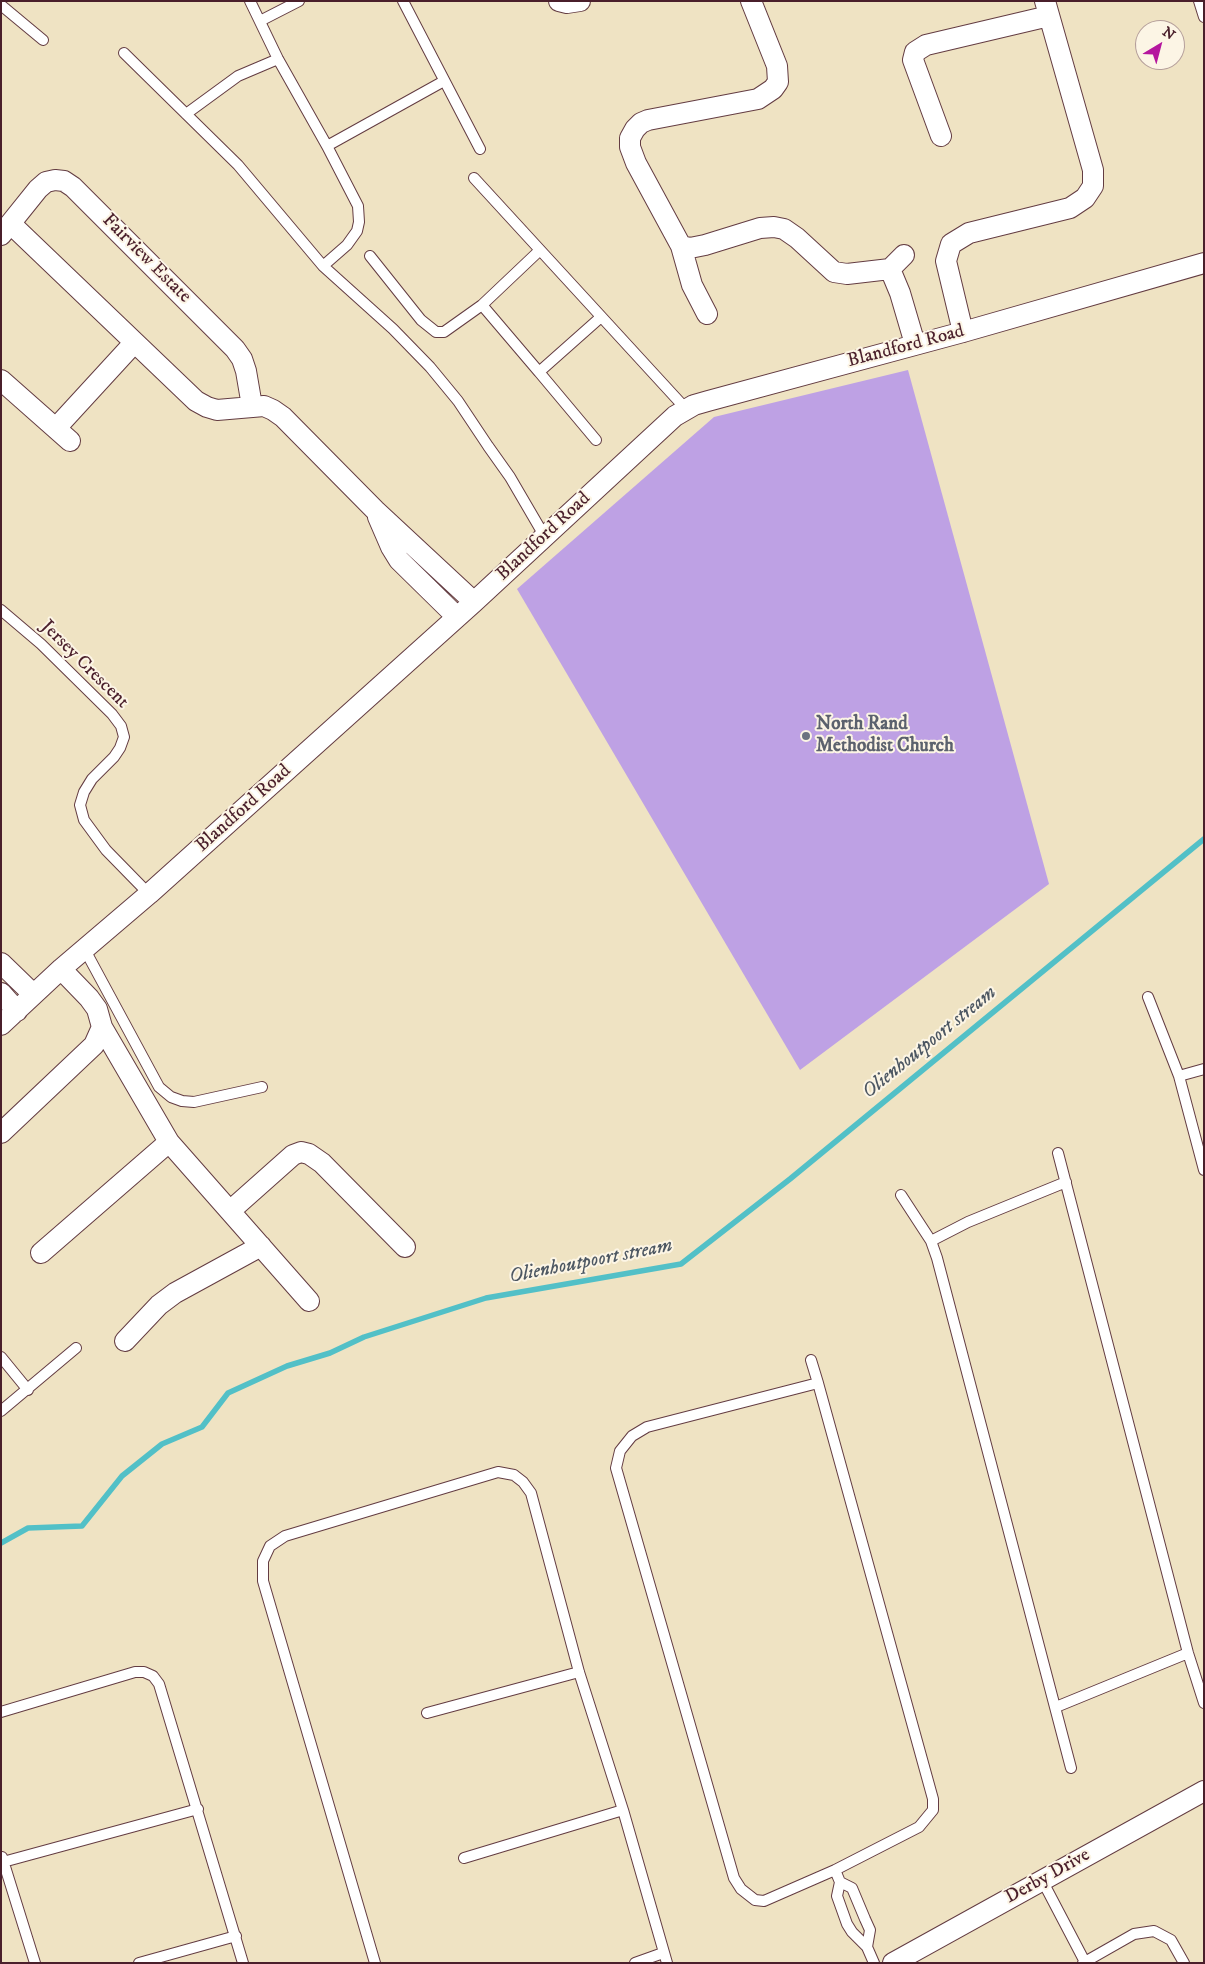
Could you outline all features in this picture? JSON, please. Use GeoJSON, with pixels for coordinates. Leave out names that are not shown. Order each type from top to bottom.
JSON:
{"type":"FeatureCollection","features":[{"type":"Feature","properties":{"kind":"street"},"geometry":{"type":"LineString","coordinates":[[560,1],[567,3],[580,1]]}},
{"type":"Feature","properties":{"kind":"street"},"geometry":{"type":"LineString","coordinates":[[706,314],[692,285],[681,246],[636,163],[630,147],[630,138],[635,128],[648,120],[758,98],[771,92],[778,82],[777,66],[751,1]]}},
{"type":"Feature","properties":{"kind":"street"},"geometry":{"type":"LineString","coordinates":[[941,136],[913,60],[915,52],[926,45],[1047,9],[1093,170],[1093,186],[1085,198],[1070,208],[961,236],[951,244],[946,261],[963,332]]}},
{"type":"Feature","properties":{"kind":"street","name":"Fairview Estate"},"geometry":{"type":"LineString","coordinates":[[252,406],[246,371],[242,359],[235,349],[74,187],[64,181],[55,180],[46,182],[38,189],[6,230],[134,342],[196,401],[206,407],[217,410],[264,406],[283,417],[375,510],[474,602]]}},
{"type":"Feature","properties":{"kind":"street"},"geometry":{"type":"LineString","coordinates":[[681,246],[690,248],[705,246],[760,228],[774,227],[784,229],[797,238],[834,272],[847,274],[897,262],[900,293],[915,344]]}},
{"type":"Feature","properties":{"kind":"street","name":"Blandford Road"},"geometry":{"type":"LineString","coordinates":[[1,1025],[33,994],[149,894],[474,602],[657,431],[686,409],[708,401],[963,332],[1204,263]]}},
{"type":"Feature","properties":{"kind":"street"},"geometry":{"type":"LineString","coordinates":[[1,380],[63,435],[134,342]]}},
{"type":"Feature","properties":{"kind":"street","name":"Fairview Estate"},"geometry":{"type":"LineString","coordinates":[[375,510],[391,547],[399,560],[457,617]]}},
{"type":"Feature","properties":{"kind":"street"},"geometry":{"type":"LineString","coordinates":[[1,963],[33,994]]}},
{"type":"Feature","properties":{"kind":"street"},"geometry":{"type":"LineString","coordinates":[[61,969],[97,1009],[102,1027],[169,1142],[309,1301]]}},
{"type":"Feature","properties":{"kind":"street"},"geometry":{"type":"LineString","coordinates":[[1,993],[17,1011]]}},
{"type":"Feature","properties":{"kind":"street"},"geometry":{"type":"LineString","coordinates":[[1,1133],[94,1045],[102,1027]]}},
{"type":"Feature","properties":{"kind":"street"},"geometry":{"type":"LineString","coordinates":[[41,1253],[169,1142]]}},
{"type":"Feature","properties":{"kind":"street"},"geometry":{"type":"LineString","coordinates":[[230,1211],[293,1155],[301,1152],[309,1154],[322,1163],[405,1247]]}},
{"type":"Feature","properties":{"kind":"street"},"geometry":{"type":"LineString","coordinates":[[125,1341],[159,1305],[175,1293],[261,1246]]}},
{"type":"Feature","properties":{"kind":"street","name":"Derby Drive"},"geometry":{"type":"LineString","coordinates":[[893,1963],[1204,1791]]}},
{"type":"Feature","properties":{"kind":"lane"},"geometry":{"type":"LineString","coordinates":[[250,1],[278,59],[358,206],[359,222],[353,237],[323,266]]}},
{"type":"Feature","properties":{"kind":"lane"},"geometry":{"type":"LineString","coordinates":[[260,21],[299,1]]}},
{"type":"Feature","properties":{"kind":"lane"},"geometry":{"type":"LineString","coordinates":[[403,1],[480,148]]}},
{"type":"Feature","properties":{"kind":"lane"},"geometry":{"type":"LineString","coordinates":[[1199,1],[1204,17]]}},
{"type":"Feature","properties":{"kind":"lane"},"geometry":{"type":"LineString","coordinates":[[1,5],[43,40]]}},
{"type":"Feature","properties":{"kind":"lane"},"geometry":{"type":"LineString","coordinates":[[124,54],[243,172],[323,266],[393,329],[430,367],[452,394],[510,477],[545,537]]}},
{"type":"Feature","properties":{"kind":"lane"},"geometry":{"type":"LineString","coordinates":[[186,114],[238,76],[278,59]]}},
{"type":"Feature","properties":{"kind":"lane"},"geometry":{"type":"LineString","coordinates":[[327,146],[444,81]]}},
{"type":"Feature","properties":{"kind":"lane"},"geometry":{"type":"LineString","coordinates":[[474,178],[686,409]]}},
{"type":"Feature","properties":{"kind":"lane"},"geometry":{"type":"LineString","coordinates":[[370,256],[421,320],[436,332],[444,332],[482,305],[539,250]]}},
{"type":"Feature","properties":{"kind":"lane"},"geometry":{"type":"LineString","coordinates":[[482,305],[596,440]]}},
{"type":"Feature","properties":{"kind":"lane"},"geometry":{"type":"LineString","coordinates":[[539,372],[601,317]]}},
{"type":"Feature","properties":{"kind":"lane","name":"Jersey Crescent"},"geometry":{"type":"LineString","coordinates":[[1,610],[41,644],[112,714],[121,726],[124,737],[120,748],[92,780],[84,792],[80,805],[84,820],[106,850],[149,894]]}},
{"type":"Feature","properties":{"kind":"lane"},"geometry":{"type":"LineString","coordinates":[[85,950],[160,1087],[171,1098],[194,1102],[262,1087]]}},
{"type":"Feature","properties":{"kind":"lane"},"geometry":{"type":"LineString","coordinates":[[1148,997],[1179,1076],[1204,1170]]}},
{"type":"Feature","properties":{"kind":"lane"},"geometry":{"type":"LineString","coordinates":[[1179,1076],[1204,1069]]}},
{"type":"Feature","properties":{"kind":"lane"},"geometry":{"type":"LineString","coordinates":[[1058,1153],[1188,1654],[1204,1703]]}},
{"type":"Feature","properties":{"kind":"lane"},"geometry":{"type":"LineString","coordinates":[[931,1241],[951,1230],[1066,1182]]}},
{"type":"Feature","properties":{"kind":"lane"},"geometry":{"type":"LineString","coordinates":[[901,1195],[931,1241],[942,1276],[1071,1768]]}},
{"type":"Feature","properties":{"kind":"lane"},"geometry":{"type":"LineString","coordinates":[[1,1411],[76,1348]]}},
{"type":"Feature","properties":{"kind":"lane"},"geometry":{"type":"LineString","coordinates":[[1,1358],[28,1390]]}},
{"type":"Feature","properties":{"kind":"lane"},"geometry":{"type":"LineString","coordinates":[[811,1360],[818,1383],[933,1799],[933,1810],[919,1827],[835,1870],[764,1901],[755,1900],[748,1896],[734,1878],[616,1468],[620,1451],[632,1436],[647,1427],[818,1383]]}},
{"type":"Feature","properties":{"kind":"lane"},"geometry":{"type":"LineString","coordinates":[[375,1963],[263,1581],[263,1561],[270,1546],[285,1536],[498,1472],[514,1475],[523,1482],[531,1493],[580,1672],[661,1938],[665,1958],[642,1962]]}},
{"type":"Feature","properties":{"kind":"lane"},"geometry":{"type":"LineString","coordinates":[[1056,1707],[1188,1654]]}},
{"type":"Feature","properties":{"kind":"lane"},"geometry":{"type":"LineString","coordinates":[[1,1712],[135,1672],[144,1672],[153,1676],[160,1684],[243,1963]]}},
{"type":"Feature","properties":{"kind":"lane"},"geometry":{"type":"LineString","coordinates":[[427,1713],[580,1672]]}},
{"type":"Feature","properties":{"kind":"lane"},"geometry":{"type":"LineString","coordinates":[[35,1963],[2,1859],[198,1809]]}},
{"type":"Feature","properties":{"kind":"lane"},"geometry":{"type":"LineString","coordinates":[[464,1858],[623,1810]]}},
{"type":"Feature","properties":{"kind":"lane"},"geometry":{"type":"LineString","coordinates":[[835,1870],[840,1882],[837,1896],[847,1924],[867,1947],[874,1963]]}},
{"type":"Feature","properties":{"kind":"lane"},"geometry":{"type":"LineString","coordinates":[[1042,1880],[1084,1962],[1134,1934],[1154,1931],[1171,1940],[1184,1963]]}},
{"type":"Feature","properties":{"kind":"lane"},"geometry":{"type":"LineString","coordinates":[[840,1882],[852,1888],[866,1919],[870,1930],[867,1947]]}},
{"type":"Feature","properties":{"kind":"lane"},"geometry":{"type":"LineString","coordinates":[[139,1963],[236,1936]]}},
{"type":"Feature","properties":{"kind":"building","name":"North Rand Methodist Church"},"geometry":{"type":"Polygon","coordinates":[[[908,370],[1049,884],[800,1070],[517,589],[714,417],[908,370]]]}},
{"type":"Feature","properties":{"kind":"waterway","name":"Olienhoutpoort stream"},"geometry":{"type":"LineString","coordinates":[[1,1543],[28,1528],[82,1526],[122,1476],[162,1444],[202,1427],[228,1393],[287,1366],[330,1353],[364,1337],[486,1298],[681,1264],[790,1179],[1204,839]]}},
{"type":"Feature","properties":{"kind":"place","name":"North Rand Methodist Church"},"geometry":{"type":"Point","coordinates":[806,736]}}]}
